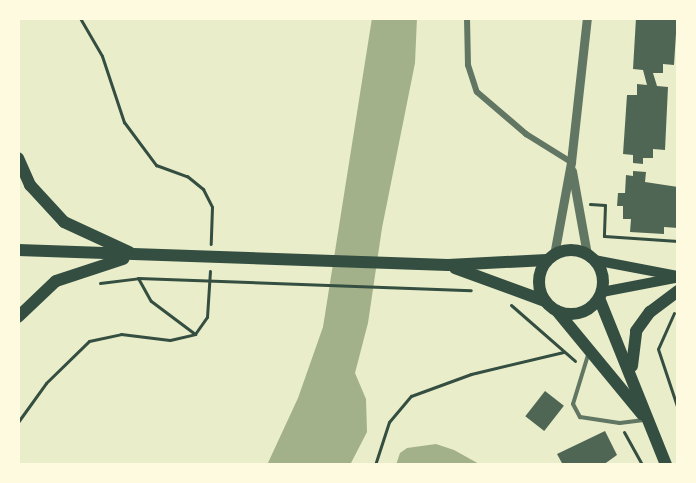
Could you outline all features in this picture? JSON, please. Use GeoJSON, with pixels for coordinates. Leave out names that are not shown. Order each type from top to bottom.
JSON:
{"type":"FeatureCollection","features":[{"type":"Feature","properties":{"kind":"main road"},"geometry":{"type":"LineString","coordinates":[[18,158],[30,185],[64,222],[88,236],[139,256]]}},
{"type":"Feature","properties":{"kind":"main road"},"geometry":{"type":"LineString","coordinates":[[18,250],[448,265],[551,257],[570,250],[678,277]]}},
{"type":"Feature","properties":{"kind":"main road"},"geometry":{"type":"LineString","coordinates":[[18,317],[56,281],[139,256]]}},
{"type":"Feature","properties":{"kind":"main road"},"geometry":{"type":"LineString","coordinates":[[545,301],[539,280],[551,257]]}},
{"type":"Feature","properties":{"kind":"main road"},"geometry":{"type":"LineString","coordinates":[[591,257],[603,275],[601,295],[666,465]]}},
{"type":"Feature","properties":{"kind":"main road"},"geometry":{"type":"LineString","coordinates":[[448,265],[545,301],[557,311],[647,420]]}},
{"type":"Feature","properties":{"kind":"main road"},"geometry":{"type":"LineString","coordinates":[[557,311],[576,314],[601,295],[678,277]]}},
{"type":"Feature","properties":{"kind":"main road"},"geometry":{"type":"LineString","coordinates":[[633,376],[636,331],[650,312],[678,291]]}},
{"type":"Feature","properties":{"kind":"street"},"geometry":{"type":"LineString","coordinates":[[467,18],[469,73],[477,92],[526,134],[571,162],[591,257]]}},
{"type":"Feature","properties":{"kind":"street"},"geometry":{"type":"LineString","coordinates":[[551,257],[571,162],[586,18]]}},
{"type":"Feature","properties":{"kind":"lane"},"geometry":{"type":"LineString","coordinates":[[589,350],[573,404],[580,417],[620,423],[647,420]]}},
{"type":"Feature","properties":{"kind":"path"},"geometry":{"type":"LineString","coordinates":[[80,18],[102,56],[124,122],[156,165],[187,176],[203,189],[212,207],[210,252]]}},
{"type":"Feature","properties":{"kind":"path"},"geometry":{"type":"LineString","coordinates":[[578,203],[605,205],[604,236],[678,241]]}},
{"type":"Feature","properties":{"kind":"path"},"geometry":{"type":"LineString","coordinates":[[18,422],[46,383],[89,341],[121,334],[170,340],[195,334],[207,317],[210,264]]}},
{"type":"Feature","properties":{"kind":"path"},"geometry":{"type":"LineString","coordinates":[[138,278],[151,300],[195,334]]}},
{"type":"Feature","properties":{"kind":"path"},"geometry":{"type":"LineString","coordinates":[[93,285],[138,278],[472,290],[482,294]]}},
{"type":"Feature","properties":{"kind":"path"},"geometry":{"type":"LineString","coordinates":[[509,303],[584,368]]}},
{"type":"Feature","properties":{"kind":"path"},"geometry":{"type":"LineString","coordinates":[[678,311],[658,349],[678,409]]}},
{"type":"Feature","properties":{"kind":"path"},"geometry":{"type":"LineString","coordinates":[[375,465],[390,422],[411,396],[471,374],[563,352]]}},
{"type":"Feature","properties":{"kind":"path"},"geometry":{"type":"LineString","coordinates":[[620,423],[642,465]]}},
{"type":"Feature","properties":{"kind":"shaded area"},"geometry":{"type":"Polygon","coordinates":[[[372,18],[417,18],[415,63],[382,228],[368,323],[355,373],[366,399],[367,432],[350,465],[267,465],[298,398],[323,327],[372,18]]]}},
{"type":"Feature","properties":{"kind":"shaded area"},"geometry":{"type":"Polygon","coordinates":[[[436,444],[454,450],[481,465],[396,465],[400,453],[407,448],[436,444]]]}},
{"type":"Feature","properties":{"kind":"building"},"geometry":{"type":"Polygon","coordinates":[[[636,18],[677,18],[674,65],[663,64],[663,73],[653,73],[657,86],[668,87],[665,150],[653,149],[653,158],[643,158],[643,164],[633,163],[633,155],[623,154],[627,95],[637,95],[637,84],[647,85],[643,70],[633,69],[636,18]]]}},
{"type":"Feature","properties":{"kind":"building"},"geometry":{"type":"Polygon","coordinates":[[[633,171],[646,172],[645,182],[678,187],[678,228],[664,227],[664,234],[630,232],[631,219],[623,219],[623,206],[617,206],[618,193],[625,193],[626,175],[633,176],[633,171]]]}},
{"type":"Feature","properties":{"kind":"building"},"geometry":{"type":"Polygon","coordinates":[[[545,391],[564,406],[544,431],[525,416],[545,391]]]}},
{"type":"Feature","properties":{"kind":"building"},"geometry":{"type":"Polygon","coordinates":[[[605,431],[617,455],[603,465],[563,465],[557,454],[605,431]]]}}]}
